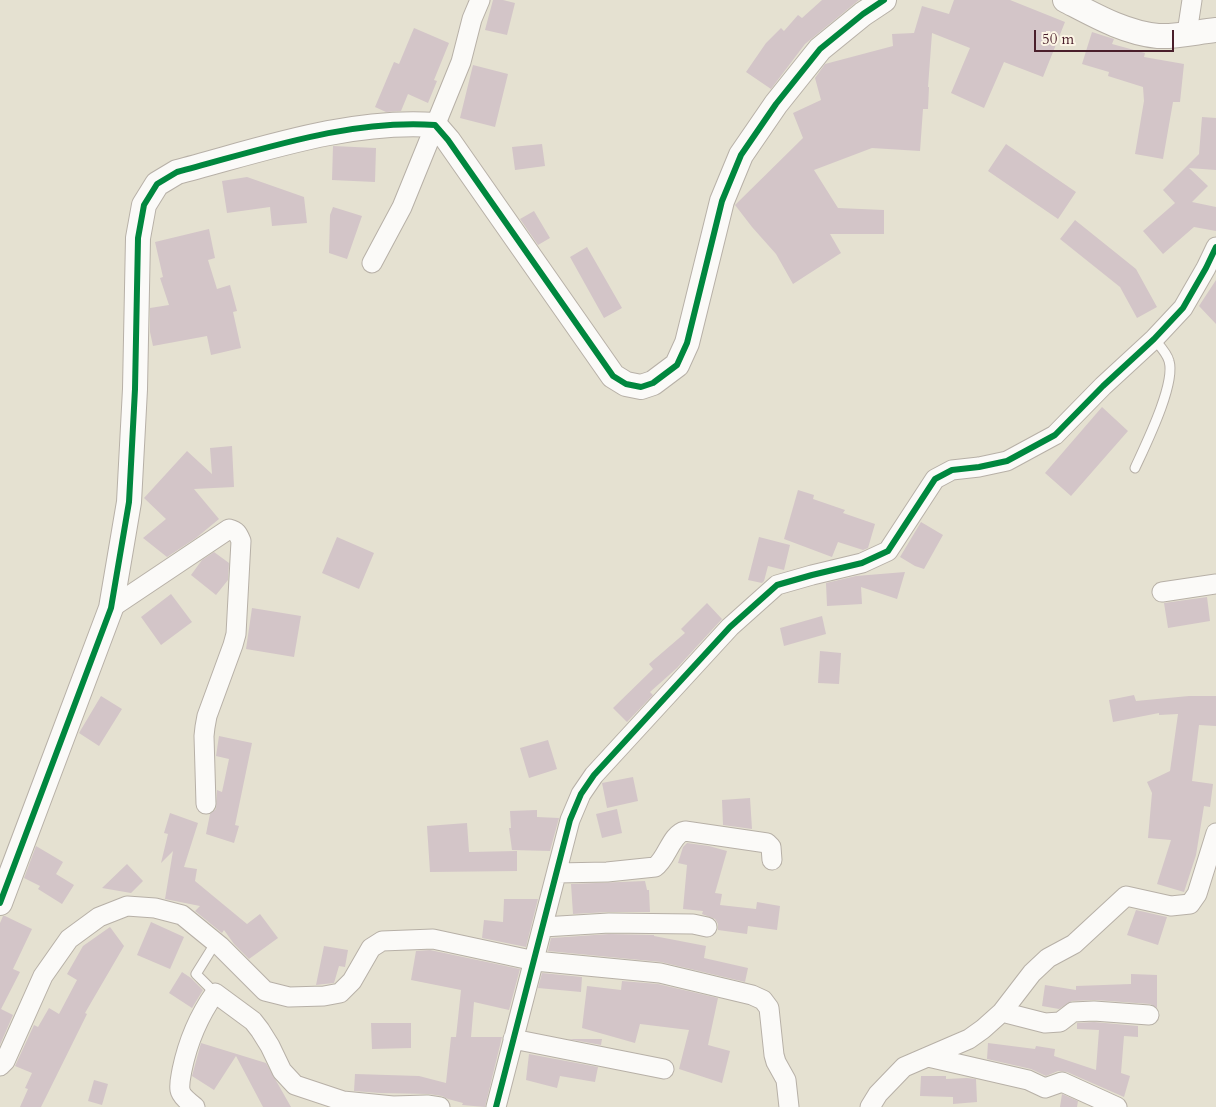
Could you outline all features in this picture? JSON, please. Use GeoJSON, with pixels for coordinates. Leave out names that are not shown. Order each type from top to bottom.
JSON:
{"type":"FeatureCollection","features":[{"type":"Feature","properties":{"kind":"street"},"geometry":{"type":"LineString","coordinates":[[372,263],[402,207],[461,62],[472,19],[480,0]]}},
{"type":"Feature","properties":{"kind":"street"},"geometry":{"type":"LineString","coordinates":[[0,904],[111,608],[129,502],[135,389],[138,238],[144,206],[156,184],[177,172],[319,135],[370,127],[411,124],[435,125],[448,140],[613,376],[626,384],[640,388],[653,383],[677,364],[687,343],[722,201],[741,155],[776,104],[820,50],[863,14],[884,0]]}},
{"type":"Feature","properties":{"kind":"street"},"geometry":{"type":"LineString","coordinates":[[1065,0],[1105,21],[1129,30],[1158,36],[1216,30]]}},
{"type":"Feature","properties":{"kind":"street"},"geometry":{"type":"LineString","coordinates":[[1187,33],[1192,0]]}},
{"type":"Feature","properties":{"kind":"street"},"geometry":{"type":"LineString","coordinates":[[496,1107],[570,820],[581,794],[594,775],[730,627],[777,585],[862,563],[888,551],[935,479],[952,470],[1007,461],[1055,435],[1103,386],[1154,339],[1183,308],[1216,247]]}},
{"type":"Feature","properties":{"kind":"street"},"geometry":{"type":"LineString","coordinates":[[111,608],[230,529],[235,530],[238,534],[241,541],[236,634],[207,716],[204,736],[206,804]]}},
{"type":"Feature","properties":{"kind":"street"},"geometry":{"type":"LineString","coordinates":[[1162,592],[1216,584]]}},
{"type":"Feature","properties":{"kind":"street"},"geometry":{"type":"LineString","coordinates":[[557,874],[654,868],[661,863],[677,835],[685,831],[767,843],[770,847],[772,860]]}},
{"type":"Feature","properties":{"kind":"street"},"geometry":{"type":"LineString","coordinates":[[870,1107],[878,1094],[904,1067],[969,1039],[1002,1012],[1032,973],[1048,958],[1074,944],[1126,896],[1171,906],[1190,904],[1197,894],[1216,833]]}},
{"type":"Feature","properties":{"kind":"street"},"geometry":{"type":"LineString","coordinates":[[0,1066],[5,1061],[43,976],[69,939],[99,917],[127,906],[155,908],[182,915],[216,942],[264,991],[289,997],[324,996],[340,993],[352,981],[371,948],[382,941],[433,939],[535,960],[660,973],[752,994],[763,1000],[769,1008],[774,1055],[786,1080],[790,1107]]}},
{"type":"Feature","properties":{"kind":"street"},"geometry":{"type":"LineString","coordinates":[[543,927],[608,923],[693,924],[706,927]]}},
{"type":"Feature","properties":{"kind":"street"},"geometry":{"type":"LineString","coordinates":[[194,1107],[181,1093],[180,1085],[194,1028],[203,1010],[215,993],[252,1021],[260,1030],[282,1071],[295,1085],[343,1100],[393,1106],[426,1105],[440,1107]]}},
{"type":"Feature","properties":{"kind":"street"},"geometry":{"type":"LineString","coordinates":[[1002,1012],[1045,1023],[1060,1022],[1073,1012],[1094,1011],[1149,1015]]}},
{"type":"Feature","properties":{"kind":"street"},"geometry":{"type":"LineString","coordinates":[[513,1039],[664,1069]]}},
{"type":"Feature","properties":{"kind":"street"},"geometry":{"type":"LineString","coordinates":[[928,1057],[1028,1080],[1045,1088],[1062,1082],[1117,1107]]}},
{"type":"Feature","properties":{"kind":"lane"},"geometry":{"type":"LineString","coordinates":[[1135,468],[1151,436],[1164,400],[1170,373],[1170,362],[1165,352],[1154,339]]}},
{"type":"Feature","properties":{"kind":"lane"},"geometry":{"type":"LineString","coordinates":[[215,993],[196,974],[216,942]]}},
{"type":"Feature","properties":{"kind":"building"},"geometry":{"type":"Polygon","coordinates":[[[493,0],[515,3],[507,35],[485,30],[493,0]]]}},
{"type":"Feature","properties":{"kind":"building"},"geometry":{"type":"Polygon","coordinates":[[[822,0],[859,0],[805,44],[771,89],[746,72],[766,43],[781,28],[784,31],[798,15],[802,18],[822,0]]]}},
{"type":"Feature","properties":{"kind":"building"},"geometry":{"type":"Polygon","coordinates":[[[954,0],[1010,0],[1065,22],[1043,77],[1004,62],[984,108],[951,93],[970,48],[932,33],[928,109],[923,109],[920,151],[872,148],[814,170],[838,208],[884,210],[884,234],[830,234],[841,253],[793,284],[776,254],[735,205],[803,138],[793,113],[821,100],[815,78],[825,64],[893,46],[892,34],[914,33],[922,6],[949,14],[954,0]]]}},
{"type":"Feature","properties":{"kind":"building"},"geometry":{"type":"Polygon","coordinates":[[[414,28],[449,43],[434,80],[437,81],[428,103],[408,94],[401,111],[386,112],[375,107],[394,62],[399,64],[414,28]]]}},
{"type":"Feature","properties":{"kind":"building"},"geometry":{"type":"Polygon","coordinates":[[[1092,32],[1114,39],[1112,44],[1145,53],[1144,57],[1184,64],[1180,102],[1173,102],[1163,159],[1135,154],[1144,101],[1143,87],[1108,76],[1109,72],[1082,64],[1092,32]]]}},
{"type":"Feature","properties":{"kind":"building"},"geometry":{"type":"Polygon","coordinates":[[[473,65],[508,74],[495,127],[460,118],[473,65]]]}},
{"type":"Feature","properties":{"kind":"building"},"geometry":{"type":"Polygon","coordinates":[[[1202,117],[1216,118],[1216,170],[1189,168],[1208,186],[1192,202],[1216,207],[1216,231],[1194,227],[1163,254],[1143,231],[1175,203],[1163,190],[1199,154],[1202,117]]]}},
{"type":"Feature","properties":{"kind":"building"},"geometry":{"type":"Polygon","coordinates":[[[542,144],[545,166],[515,170],[512,147],[542,144]]]}},
{"type":"Feature","properties":{"kind":"building"},"geometry":{"type":"Polygon","coordinates":[[[1006,144],[1076,192],[1058,219],[988,171],[1006,144]]]}},
{"type":"Feature","properties":{"kind":"building"},"geometry":{"type":"Polygon","coordinates":[[[333,146],[376,148],[375,182],[332,180],[333,146]]]}},
{"type":"Feature","properties":{"kind":"building"},"geometry":{"type":"Polygon","coordinates":[[[247,177],[304,197],[307,223],[272,226],[270,207],[227,213],[222,181],[247,177]]]}},
{"type":"Feature","properties":{"kind":"building"},"geometry":{"type":"Polygon","coordinates":[[[333,207],[362,216],[347,259],[329,253],[330,215],[333,207]]]}},
{"type":"Feature","properties":{"kind":"building"},"geometry":{"type":"Polygon","coordinates":[[[534,211],[550,238],[538,245],[520,219],[534,211]]]}},
{"type":"Feature","properties":{"kind":"building"},"geometry":{"type":"Polygon","coordinates":[[[1075,220],[1136,269],[1157,307],[1137,318],[1120,287],[1060,239],[1075,220]]]}},
{"type":"Feature","properties":{"kind":"building"},"geometry":{"type":"Polygon","coordinates":[[[209,229],[215,258],[208,260],[217,289],[230,285],[237,311],[233,312],[241,348],[211,355],[207,336],[153,346],[150,332],[150,308],[169,305],[160,278],[163,277],[155,242],[209,229]]]}},
{"type":"Feature","properties":{"kind":"building"},"geometry":{"type":"Polygon","coordinates":[[[587,247],[622,308],[604,318],[570,257],[587,247]]]}},
{"type":"Feature","properties":{"kind":"building"},"geometry":{"type":"Polygon","coordinates":[[[1216,280],[1216,324],[1199,306],[1216,280]]]}},
{"type":"Feature","properties":{"kind":"building"},"geometry":{"type":"Polygon","coordinates":[[[1102,407],[1128,431],[1071,496],[1045,473],[1102,407]]]}},
{"type":"Feature","properties":{"kind":"building"},"geometry":{"type":"Polygon","coordinates":[[[232,446],[234,487],[194,489],[219,519],[196,538],[167,557],[143,538],[166,519],[144,498],[187,451],[212,474],[210,448],[232,446]]]}},
{"type":"Feature","properties":{"kind":"building"},"geometry":{"type":"Polygon","coordinates":[[[798,490],[814,495],[813,499],[845,510],[843,513],[875,524],[868,548],[863,550],[838,542],[832,557],[784,539],[798,490]]]}},
{"type":"Feature","properties":{"kind":"building"},"geometry":{"type":"Polygon","coordinates":[[[921,522],[943,535],[924,569],[900,557],[921,522]]]}},
{"type":"Feature","properties":{"kind":"building"},"geometry":{"type":"Polygon","coordinates":[[[337,537],[374,553],[359,589],[322,573],[337,537]]]}},
{"type":"Feature","properties":{"kind":"building"},"geometry":{"type":"Polygon","coordinates":[[[759,537],[790,545],[784,570],[768,566],[762,583],[748,580],[759,537]]]}},
{"type":"Feature","properties":{"kind":"building"},"geometry":{"type":"Polygon","coordinates":[[[214,552],[229,563],[228,580],[216,595],[191,575],[202,560],[214,552]]]}},
{"type":"Feature","properties":{"kind":"building"},"geometry":{"type":"Polygon","coordinates":[[[905,572],[897,599],[861,587],[862,604],[827,606],[826,583],[856,576],[905,572]]]}},
{"type":"Feature","properties":{"kind":"building"},"geometry":{"type":"Polygon","coordinates":[[[171,594],[192,622],[161,645],[141,617],[171,594]]]}},
{"type":"Feature","properties":{"kind":"building"},"geometry":{"type":"Polygon","coordinates":[[[1207,597],[1210,621],[1168,628],[1164,603],[1207,597]]]}},
{"type":"Feature","properties":{"kind":"building"},"geometry":{"type":"Polygon","coordinates":[[[707,603],[722,619],[677,668],[650,692],[653,695],[627,722],[613,708],[653,669],[649,664],[685,633],[681,629],[707,603]]]}},
{"type":"Feature","properties":{"kind":"building"},"geometry":{"type":"Polygon","coordinates":[[[252,608],[301,616],[294,657],[246,649],[252,608]]]}},
{"type":"Feature","properties":{"kind":"building"},"geometry":{"type":"Polygon","coordinates":[[[822,616],[826,634],[784,646],[780,628],[822,616]]]}},
{"type":"Feature","properties":{"kind":"building"},"geometry":{"type":"Polygon","coordinates":[[[820,651],[841,653],[839,684],[818,683],[820,651]]]}},
{"type":"Feature","properties":{"kind":"building"},"geometry":{"type":"Polygon","coordinates":[[[1134,695],[1136,701],[1189,696],[1216,696],[1216,726],[1199,725],[1192,781],[1213,784],[1210,807],[1204,806],[1196,855],[1184,892],[1157,884],[1171,840],[1148,838],[1152,793],[1147,782],[1170,771],[1178,714],[1159,715],[1159,713],[1113,722],[1109,700],[1134,695]]]}},
{"type":"Feature","properties":{"kind":"building"},"geometry":{"type":"Polygon","coordinates":[[[101,696],[122,709],[99,746],[79,733],[101,696]]]}},
{"type":"Feature","properties":{"kind":"building"},"geometry":{"type":"Polygon","coordinates":[[[219,736],[252,743],[235,825],[239,826],[234,843],[206,834],[210,814],[216,809],[217,790],[222,792],[229,759],[216,756],[219,736]]]}},
{"type":"Feature","properties":{"kind":"building"},"geometry":{"type":"Polygon","coordinates":[[[548,740],[557,769],[529,778],[520,748],[548,740]]]}},
{"type":"Feature","properties":{"kind":"building"},"geometry":{"type":"Polygon","coordinates":[[[633,777],[638,801],[607,808],[602,783],[633,777]]]}},
{"type":"Feature","properties":{"kind":"building"},"geometry":{"type":"Polygon","coordinates":[[[750,798],[752,829],[723,825],[722,800],[750,798]]]}},
{"type":"Feature","properties":{"kind":"building"},"geometry":{"type":"Polygon","coordinates":[[[617,809],[622,833],[602,838],[596,814],[617,809]]]}},
{"type":"Feature","properties":{"kind":"building"},"geometry":{"type":"Polygon","coordinates":[[[537,810],[537,817],[559,818],[550,851],[512,850],[509,828],[511,828],[510,811],[537,810]]]}},
{"type":"Feature","properties":{"kind":"building"},"geometry":{"type":"Polygon","coordinates":[[[170,813],[198,823],[184,867],[197,869],[195,881],[247,924],[260,914],[278,938],[249,959],[234,944],[224,930],[222,933],[195,911],[200,906],[165,899],[173,851],[161,863],[168,834],[164,833],[170,813]]]}},
{"type":"Feature","properties":{"kind":"building"},"geometry":{"type":"Polygon","coordinates":[[[467,823],[469,852],[517,851],[517,871],[430,872],[427,826],[467,823]]]}},
{"type":"Feature","properties":{"kind":"building"},"geometry":{"type":"Polygon","coordinates":[[[687,843],[727,851],[715,893],[722,894],[720,905],[756,909],[757,902],[780,906],[777,930],[748,926],[747,934],[718,930],[718,924],[715,919],[702,914],[703,911],[683,909],[687,865],[678,863],[683,847],[687,843]]]}},
{"type":"Feature","properties":{"kind":"building"},"geometry":{"type":"Polygon","coordinates":[[[36,846],[63,862],[56,874],[74,885],[62,904],[38,889],[40,886],[24,878],[36,846]]]}},
{"type":"Feature","properties":{"kind":"building"},"geometry":{"type":"Polygon","coordinates":[[[127,864],[143,881],[131,893],[102,888],[127,864]]]}},
{"type":"Feature","properties":{"kind":"building"},"geometry":{"type":"Polygon","coordinates":[[[645,881],[647,890],[649,890],[650,912],[573,914],[571,884],[645,881]]]}},
{"type":"Feature","properties":{"kind":"building"},"geometry":{"type":"Polygon","coordinates":[[[504,899],[538,899],[526,947],[482,938],[484,920],[503,922],[504,899]]]}},
{"type":"Feature","properties":{"kind":"building"},"geometry":{"type":"Polygon","coordinates":[[[1136,910],[1167,917],[1158,945],[1127,935],[1136,910]]]}},
{"type":"Feature","properties":{"kind":"building"},"geometry":{"type":"Polygon","coordinates":[[[3,916],[32,929],[13,969],[20,972],[1,1009],[13,1015],[0,1045],[0,923],[3,916]]]}},
{"type":"Feature","properties":{"kind":"building"},"geometry":{"type":"Polygon","coordinates":[[[151,922],[184,937],[170,969],[137,955],[151,922]]]}},
{"type":"Feature","properties":{"kind":"building"},"geometry":{"type":"Polygon","coordinates":[[[110,927],[124,946],[85,1013],[87,1014],[41,1107],[20,1107],[28,1089],[25,1088],[32,1073],[15,1066],[34,1025],[38,1027],[49,1008],[59,1014],[77,980],[67,974],[83,946],[110,927]]]}},
{"type":"Feature","properties":{"kind":"building"},"geometry":{"type":"Polygon","coordinates":[[[609,934],[654,935],[706,946],[704,958],[748,968],[745,982],[661,962],[548,951],[551,938],[609,934]]]}},
{"type":"Feature","properties":{"kind":"building"},"geometry":{"type":"Polygon","coordinates":[[[324,946],[348,950],[345,967],[339,966],[334,983],[316,985],[324,946]]]}},
{"type":"Feature","properties":{"kind":"building"},"geometry":{"type":"Polygon","coordinates":[[[430,950],[520,969],[509,1010],[474,1002],[471,1037],[502,1037],[485,1107],[462,1105],[463,1103],[429,1094],[354,1091],[355,1074],[419,1076],[446,1083],[451,1037],[456,1037],[461,990],[411,980],[416,951],[430,950]]]}},
{"type":"Feature","properties":{"kind":"building"},"geometry":{"type":"Polygon","coordinates":[[[182,972],[203,990],[192,1008],[169,993],[182,972]]]}},
{"type":"Feature","properties":{"kind":"building"},"geometry":{"type":"Polygon","coordinates":[[[542,973],[582,977],[581,992],[538,988],[542,973]]]}},
{"type":"Feature","properties":{"kind":"building"},"geometry":{"type":"Polygon","coordinates":[[[1131,974],[1157,975],[1157,1008],[1150,1004],[1095,1000],[1072,1001],[1059,1009],[1042,1006],[1045,985],[1076,990],[1076,986],[1131,984],[1131,974]]]}},
{"type":"Feature","properties":{"kind":"building"},"geometry":{"type":"Polygon","coordinates":[[[622,981],[658,984],[718,998],[708,1045],[730,1051],[722,1083],[679,1069],[689,1030],[640,1024],[635,1043],[582,1028],[587,986],[621,990],[622,981]]]}},
{"type":"Feature","properties":{"kind":"building"},"geometry":{"type":"Polygon","coordinates":[[[1094,1022],[1138,1026],[1138,1037],[1124,1036],[1121,1073],[1130,1076],[1124,1097],[1067,1072],[1058,1071],[1046,1076],[1031,1069],[987,1059],[988,1043],[1035,1049],[1036,1046],[1055,1049],[1054,1056],[1096,1070],[1099,1030],[1077,1029],[1077,1023],[1094,1022]]]}},
{"type":"Feature","properties":{"kind":"building"},"geometry":{"type":"Polygon","coordinates":[[[371,1023],[411,1023],[411,1048],[372,1049],[371,1023]]]}},
{"type":"Feature","properties":{"kind":"building"},"geometry":{"type":"Polygon","coordinates":[[[568,1039],[602,1039],[601,1045],[568,1039]]]}},
{"type":"Feature","properties":{"kind":"building"},"geometry":{"type":"Polygon","coordinates":[[[201,1043],[266,1063],[291,1107],[263,1107],[236,1056],[214,1090],[192,1076],[201,1043]]]}},
{"type":"Feature","properties":{"kind":"building"},"geometry":{"type":"Polygon","coordinates":[[[529,1054],[598,1067],[595,1082],[560,1076],[557,1088],[526,1080],[529,1054]]]}},
{"type":"Feature","properties":{"kind":"building"},"geometry":{"type":"Polygon","coordinates":[[[921,1076],[946,1076],[946,1079],[976,1079],[977,1102],[953,1104],[953,1097],[920,1096],[921,1076]]]}},
{"type":"Feature","properties":{"kind":"building"},"geometry":{"type":"Polygon","coordinates":[[[94,1080],[108,1084],[102,1105],[88,1101],[94,1080]]]}},
{"type":"Feature","properties":{"kind":"building"},"geometry":{"type":"Polygon","coordinates":[[[1062,1094],[1078,1101],[1077,1107],[1060,1107],[1062,1094]]]}},
{"type":"Feature","properties":{"kind":"cycle path"},"geometry":{"type":"LineString","coordinates":[[0,903],[111,608],[129,502],[135,389],[138,238],[144,205],[157,184],[177,172],[337,131],[402,124],[435,125],[448,140],[613,376],[626,384],[641,387],[653,383],[677,365],[687,343],[722,201],[741,155],[776,104],[820,49],[863,14],[884,0]]}},
{"type":"Feature","properties":{"kind":"cycle path"},"geometry":{"type":"LineString","coordinates":[[496,1107],[570,820],[581,794],[594,775],[730,627],[777,585],[862,563],[888,551],[935,479],[952,470],[1007,461],[1055,435],[1103,386],[1154,339],[1183,308],[1216,247]]}}]}
